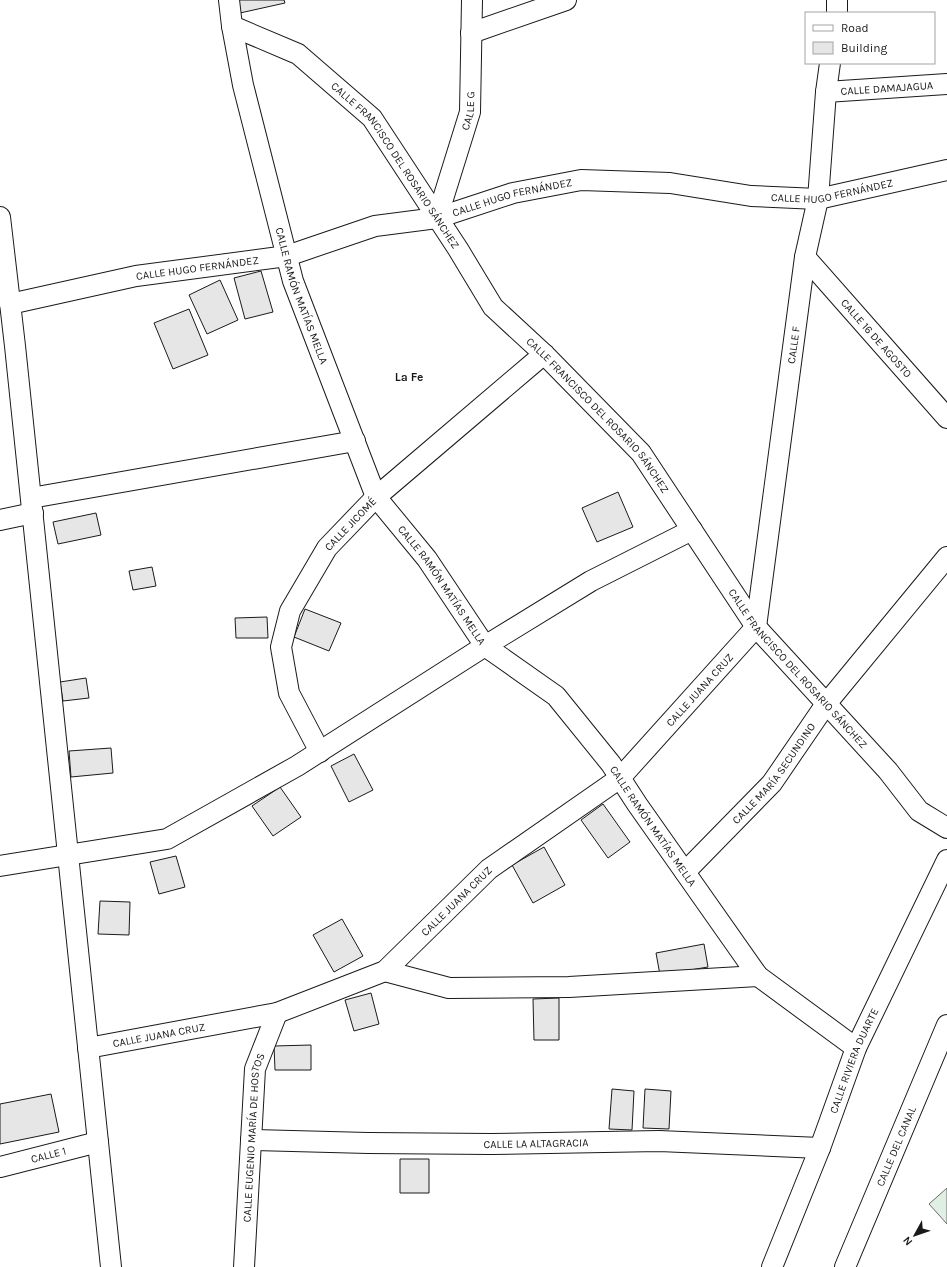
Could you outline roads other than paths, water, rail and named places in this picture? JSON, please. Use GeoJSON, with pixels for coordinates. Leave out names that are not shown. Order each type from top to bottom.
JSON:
{"type":"FeatureCollection","features":[{"type":"Feature","properties":{"kind":"street","name":"CALLE RAMÓN MATÍAS MELLA"},"geometry":{"type":"LineString","coordinates":[[229,0],[232,26],[243,85],[293,281],[376,497],[426,559],[485,646],[556,696],[611,764],[758,976],[856,1048]]}},
{"type":"Feature","properties":{"kind":"street","name":"CALLE G"},"geometry":{"type":"LineString","coordinates":[[437,218],[470,112],[472,0]]}},
{"type":"Feature","properties":{"kind":"street"},"geometry":{"type":"LineString","coordinates":[[471,33],[566,0]]}},
{"type":"Feature","properties":{"kind":"street"},"geometry":{"type":"LineString","coordinates":[[837,0],[837,12]]}},
{"type":"Feature","properties":{"kind":"street","name":"CALLE FRANCISCO DEL ROSARIO SÁNCHEZ"},"geometry":{"type":"LineString","coordinates":[[232,26],[298,54],[372,118],[458,249],[493,307],[544,354],[641,453],[756,627],[888,771],[920,811],[947,828]]}},
{"type":"Feature","properties":{"kind":"street","name":"CALLE F"},"geometry":{"type":"LineString","coordinates":[[756,627],[805,257],[818,199],[826,92],[830,64]]}},
{"type":"Feature","properties":{"kind":"street","name":"CALLE DAMAJAGUA"},"geometry":{"type":"LineString","coordinates":[[826,92],[947,84]]}},
{"type":"Feature","properties":{"kind":"street","name":"CALLE HUGO FERNÁNDEZ"},"geometry":{"type":"LineString","coordinates":[[10,304],[136,276],[287,256],[375,226],[437,218],[513,193],[581,180],[670,183],[751,196],[818,199],[947,170]]}},
{"type":"Feature","properties":{"kind":"street"},"geometry":{"type":"LineString","coordinates":[[0,217],[2,259],[10,304],[32,506],[111,1267]]}},
{"type":"Feature","properties":{"kind":"street","name":"CALLE 16 DE AGOSTO"},"geometry":{"type":"LineString","coordinates":[[805,257],[947,418]]}},
{"type":"Feature","properties":{"kind":"street","name":"CALLE JICOMÉ"},"geometry":{"type":"LineString","coordinates":[[320,752],[289,693],[281,647],[290,611],[326,548],[376,497],[544,354]]}},
{"type":"Feature","properties":{"kind":"street"},"geometry":{"type":"LineString","coordinates":[[0,520],[32,506],[354,441]]}},
{"type":"Feature","properties":{"kind":"street"},"geometry":{"type":"LineString","coordinates":[[0,866],[167,839],[297,766],[485,646],[591,581],[692,530]]}},
{"type":"Feature","properties":{"kind":"street","name":"CALLE MARÍA SECUNDINO"},"geometry":{"type":"LineString","coordinates":[[685,872],[772,783],[826,704],[947,557]]}},
{"type":"Feature","properties":{"kind":"street","name":"CALLE JUANA CRUZ"},"geometry":{"type":"LineString","coordinates":[[88,1048],[277,1012],[385,971],[489,869],[620,778],[756,627]]}},
{"type":"Feature","properties":{"kind":"street","name":"CALLE RIVIERA DUARTE"},"geometry":{"type":"LineString","coordinates":[[772,1267],[820,1148],[856,1048],[947,860]]}},
{"type":"Feature","properties":{"kind":"street"},"geometry":{"type":"LineString","coordinates":[[385,971],[449,988],[569,987],[758,976]]}},
{"type":"Feature","properties":{"kind":"street","name":"CALLE EUGENIO MARÍA DE HOSTOS"},"geometry":{"type":"LineString","coordinates":[[244,1267],[255,1069],[277,1012]]}},
{"type":"Feature","properties":{"kind":"street","name":"CALLE DEL CANAL"},"geometry":{"type":"LineString","coordinates":[[845,1267],[947,1025]]}},
{"type":"Feature","properties":{"kind":"street","name":"CALLE LA ALTAGRACIA"},"geometry":{"type":"LineString","coordinates":[[251,1140],[368,1144],[659,1141],[820,1148]]}},
{"type":"Feature","properties":{"kind":"street","name":"CALLE 1"},"geometry":{"type":"LineString","coordinates":[[0,1167],[98,1142]]}},
{"type":"Feature","properties":{"kind":"district","name":"La Fe"},"geometry":{"type":"Point","coordinates":[409,377]}}]}
